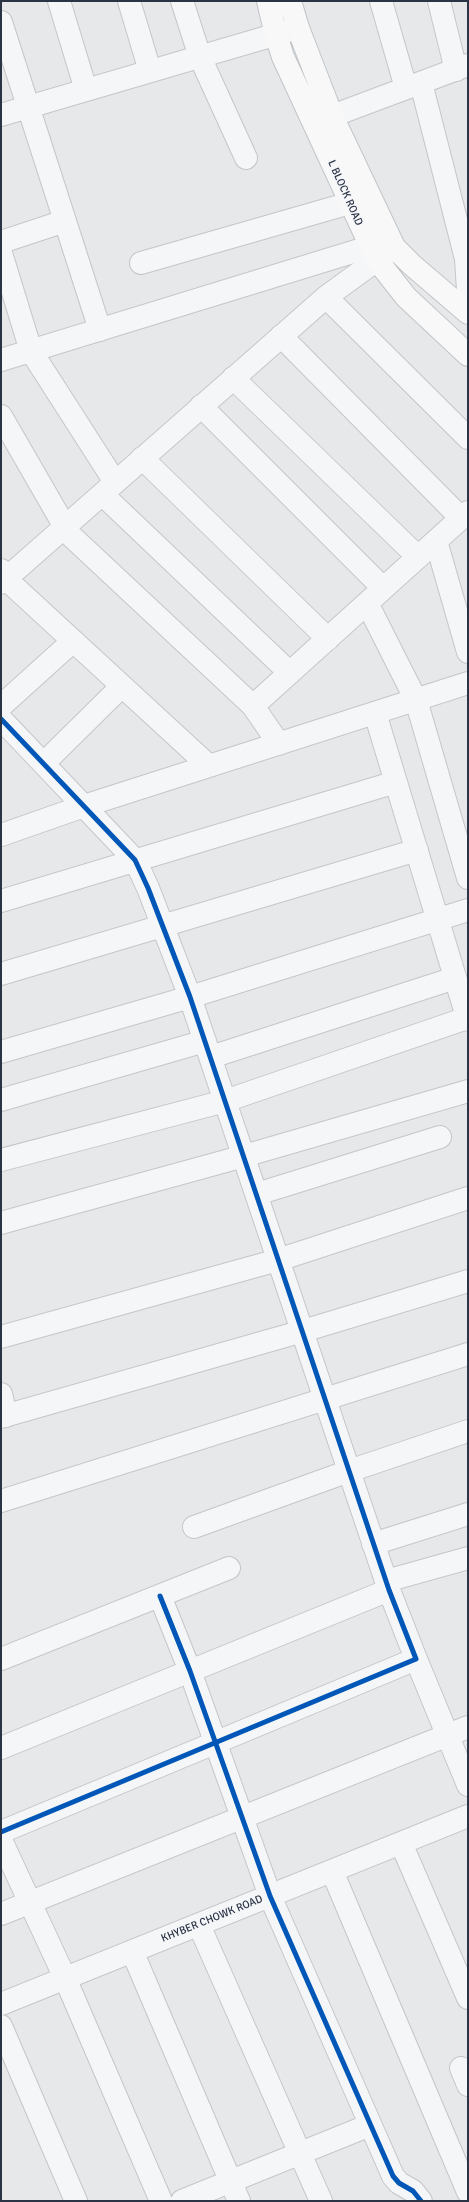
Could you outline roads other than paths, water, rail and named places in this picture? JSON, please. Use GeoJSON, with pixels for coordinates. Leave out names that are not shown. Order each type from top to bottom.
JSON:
{"type":"FeatureCollection","features":[{"type":"Feature","properties":{"kind":"main road","name":"L BLOCK ROAD"},"geometry":{"type":"LineString","coordinates":[[268,1],[283,57],[373,253],[406,297],[468,355]]}},
{"type":"Feature","properties":{"kind":"main road","name":"L BLOCK ROAD"},"geometry":{"type":"LineString","coordinates":[[290,1],[298,28],[332,116],[394,247],[468,313]]}},
{"type":"Feature","properties":{"kind":"main road"},"geometry":{"type":"LineString","coordinates":[[406,297],[426,277]]}},
{"type":"Feature","properties":{"kind":"street"},"geometry":{"type":"LineString","coordinates":[[59,1],[86,90]]}},
{"type":"Feature","properties":{"kind":"street"},"geometry":{"type":"LineString","coordinates":[[129,1],[150,71]]}},
{"type":"Feature","properties":{"kind":"street"},"geometry":{"type":"LineString","coordinates":[[182,1],[200,57],[246,158]]}},
{"type":"Feature","properties":{"kind":"street"},"geometry":{"type":"LineString","coordinates":[[381,1],[414,85],[466,259],[468,290]]}},
{"type":"Feature","properties":{"kind":"street"},"geometry":{"type":"LineString","coordinates":[[332,116],[462,67],[439,1]]}},
{"type":"Feature","properties":{"kind":"street"},"geometry":{"type":"LineString","coordinates":[[1,22],[100,330]]}},
{"type":"Feature","properties":{"kind":"street"},"geometry":{"type":"LineString","coordinates":[[1,115],[298,28]]}},
{"type":"Feature","properties":{"kind":"street"},"geometry":{"type":"LineString","coordinates":[[141,264],[350,203]]}},
{"type":"Feature","properties":{"kind":"street"},"geometry":{"type":"LineString","coordinates":[[1,242],[65,221]]}},
{"type":"Feature","properties":{"kind":"street"},"geometry":{"type":"LineString","coordinates":[[1,360],[100,330],[394,247]]}},
{"type":"Feature","properties":{"kind":"street"},"geometry":{"type":"LineString","coordinates":[[1,253],[31,351],[108,488],[290,673]]}},
{"type":"Feature","properties":{"kind":"street"},"geometry":{"type":"LineString","coordinates":[[209,766],[2,577],[65,526],[326,297],[373,253]]}},
{"type":"Feature","properties":{"kind":"street"},"geometry":{"type":"LineString","coordinates":[[326,297],[468,438]]}},
{"type":"Feature","properties":{"kind":"street"},"geometry":{"type":"LineString","coordinates":[[253,706],[464,515],[281,336]]}},
{"type":"Feature","properties":{"kind":"street"},"geometry":{"type":"LineString","coordinates":[[233,378],[418,557]]}},
{"type":"Feature","properties":{"kind":"street"},"geometry":{"type":"LineString","coordinates":[[202,406],[383,588]]}},
{"type":"Feature","properties":{"kind":"street"},"geometry":{"type":"LineString","coordinates":[[1,416],[69,534],[253,706],[279,744]]}},
{"type":"Feature","properties":{"kind":"street"},"geometry":{"type":"LineString","coordinates":[[142,458],[328,639]]}},
{"type":"Feature","properties":{"kind":"street"},"geometry":{"type":"LineString","coordinates":[[436,541],[468,652]]}},
{"type":"Feature","properties":{"kind":"street"},"geometry":{"type":"LineString","coordinates":[[367,603],[416,700],[468,878]]}},
{"type":"Feature","properties":{"kind":"street"},"geometry":{"type":"LineString","coordinates":[[73,641],[2,718],[135,860],[190,997],[303,1331],[387,1586],[468,1785]]}},
{"type":"Feature","properties":{"kind":"street"},"geometry":{"type":"LineString","coordinates":[[1,835],[84,806],[468,683]]}},
{"type":"Feature","properties":{"kind":"street"},"geometry":{"type":"LineString","coordinates":[[44,763],[122,686]]}},
{"type":"Feature","properties":{"kind":"street"},"geometry":{"type":"LineString","coordinates":[[1,1160],[225,1102],[468,1019],[375,713]]}},
{"type":"Feature","properties":{"kind":"street"},"geometry":{"type":"LineString","coordinates":[[1,900],[396,782]]}},
{"type":"Feature","properties":{"kind":"street"},"geometry":{"type":"LineString","coordinates":[[1,974],[417,850]]}},
{"type":"Feature","properties":{"kind":"street"},"geometry":{"type":"LineString","coordinates":[[1,1052],[190,997],[438,918],[468,910]]}},
{"type":"Feature","properties":{"kind":"street"},"geometry":{"type":"LineString","coordinates":[[1,1100],[208,1049],[456,978]]}},
{"type":"Feature","properties":{"kind":"street"},"geometry":{"type":"LineString","coordinates":[[1,1223],[244,1156],[468,1091]]}},
{"type":"Feature","properties":{"kind":"street"},"geometry":{"type":"LineString","coordinates":[[256,1194],[440,1137]]}},
{"type":"Feature","properties":{"kind":"street"},"geometry":{"type":"LineString","coordinates":[[1,1337],[278,1260],[468,1198]]}},
{"type":"Feature","properties":{"kind":"street"},"geometry":{"type":"LineString","coordinates":[[1,1394],[4,1417],[303,1331],[468,1281]]}},
{"type":"Feature","properties":{"kind":"street"},"geometry":{"type":"LineString","coordinates":[[1,1501],[326,1400],[468,1354]]}},
{"type":"Feature","properties":{"kind":"street"},"geometry":{"type":"LineString","coordinates":[[194,1527],[349,1471],[468,1431]]}},
{"type":"Feature","properties":{"kind":"street"},"geometry":{"type":"LineString","coordinates":[[373,1544],[468,1514]]}},
{"type":"Feature","properties":{"kind":"street"},"geometry":{"type":"LineString","coordinates":[[1,1748],[190,1671],[387,1586],[468,1558]]}},
{"type":"Feature","properties":{"kind":"street"},"geometry":{"type":"LineString","coordinates":[[1,1659],[229,1568]]}},
{"type":"Feature","properties":{"kind":"street"},"geometry":{"type":"LineString","coordinates":[[160,1596],[190,1671],[270,1896],[393,2176],[399,2183],[413,2191],[421,2201]]}},
{"type":"Feature","properties":{"kind":"street"},"geometry":{"type":"LineString","coordinates":[[1,1832],[416,1658]]}},
{"type":"Feature","properties":{"kind":"street"},"geometry":{"type":"LineString","coordinates":[[1,1914],[468,1727]]}},
{"type":"Feature","properties":{"kind":"street","name":"KHYBER CHOWK ROAD"},"geometry":{"type":"LineString","coordinates":[[1,2004],[468,1817]]}},
{"type":"Feature","properties":{"kind":"street"},"geometry":{"type":"LineString","coordinates":[[1,1840],[65,1978],[161,2201]]}},
{"type":"Feature","properties":{"kind":"street"},"geometry":{"type":"LineString","coordinates":[[401,1843],[468,1998]]}},
{"type":"Feature","properties":{"kind":"street"},"geometry":{"type":"LineString","coordinates":[[332,1871],[468,2192]]}},
{"type":"Feature","properties":{"kind":"street"},"geometry":{"type":"LineString","coordinates":[[198,1925],[321,2201]]}},
{"type":"Feature","properties":{"kind":"street"},"geometry":{"type":"LineString","coordinates":[[132,1951],[239,2201]]}},
{"type":"Feature","properties":{"kind":"street"},"geometry":{"type":"LineString","coordinates":[[1,2026],[76,2201]]}},
{"type":"Feature","properties":{"kind":"street"},"geometry":{"type":"LineString","coordinates":[[182,2201],[370,2125]]}}]}
